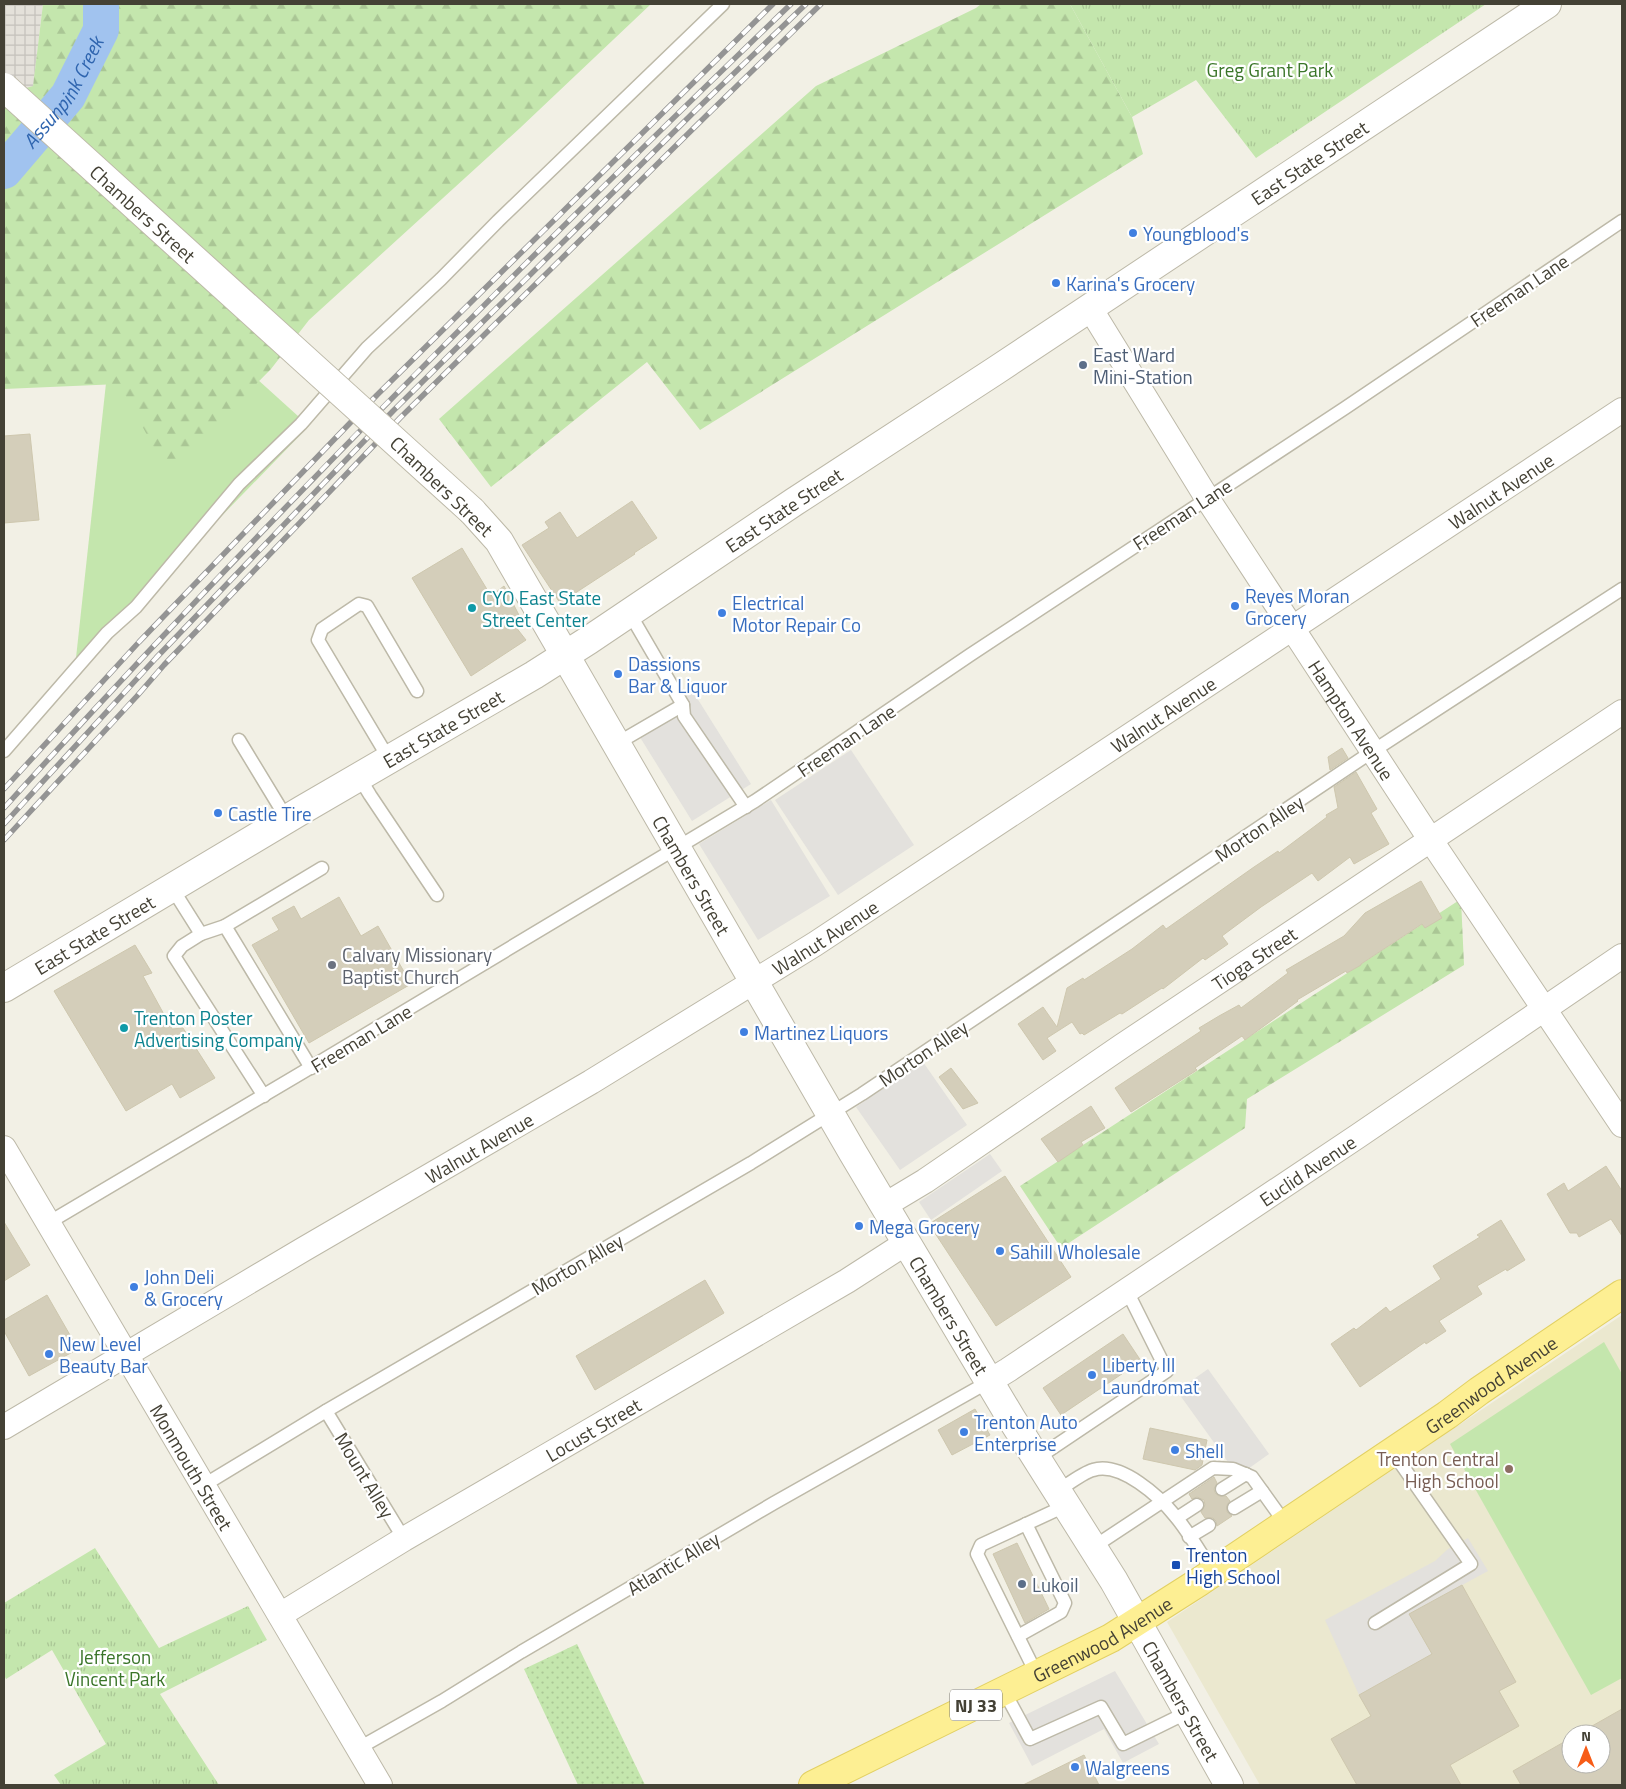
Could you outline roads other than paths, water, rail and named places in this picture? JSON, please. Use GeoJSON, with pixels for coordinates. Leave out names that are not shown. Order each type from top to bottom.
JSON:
{"type":"FeatureCollection","features":[{"type":"Feature","properties":{"kind":"main road","name":"Greenwood Avenue"},"geometry":{"type":"LineString","coordinates":[[813,1785],[1099,1645],[1213,1572],[1622,1294]]}},
{"type":"Feature","properties":{"kind":"street","name":"East State Street"},"geometry":{"type":"LineString","coordinates":[[4,988],[565,655],[630,614],[794,502],[1547,4]]}},
{"type":"Feature","properties":{"kind":"street","name":"Chambers Street"},"geometry":{"type":"LineString","coordinates":[[4,87],[472,511],[499,541],[676,850],[906,1243],[1136,1621],[1229,1785]]}},
{"type":"Feature","properties":{"kind":"street","name":"Hampton Avenue"},"geometry":{"type":"LineString","coordinates":[[1090,308],[1207,498],[1430,840],[1622,1125]]}},
{"type":"Feature","properties":{"kind":"street","name":"Walnut Avenue"},"geometry":{"type":"LineString","coordinates":[[4,1427],[591,1082],[754,983],[1622,410]]}},
{"type":"Feature","properties":{"kind":"street","name":"Tioga Street"},"geometry":{"type":"LineString","coordinates":[[885,1205],[925,1181],[1622,712]]}},
{"type":"Feature","properties":{"kind":"street","name":"Euclid Avenue"},"geometry":{"type":"LineString","coordinates":[[990,1381],[1358,1136],[1622,956]]}},
{"type":"Feature","properties":{"kind":"street","name":"Monmouth Street"},"geometry":{"type":"LineString","coordinates":[[4,1148],[380,1785]]}},
{"type":"Feature","properties":{"kind":"street","name":"Locust Street"},"geometry":{"type":"LineString","coordinates":[[280,1615],[404,1539],[840,1285],[906,1243]]}},
{"type":"Feature","properties":{"kind":"lane"},"geometry":{"type":"LineString","coordinates":[[4,751],[107,633],[136,607],[239,484],[301,424],[367,348],[442,279],[505,214],[723,4]]}},
{"type":"Feature","properties":{"kind":"lane","name":"Freeman Lane"},"geometry":{"type":"LineString","coordinates":[[48,1223],[746,807],[1622,221]]}},
{"type":"Feature","properties":{"kind":"lane","name":"Morton Alley"},"geometry":{"type":"LineString","coordinates":[[204,1485],[326,1410],[751,1163],[862,1094],[1373,752],[1622,589]]}},
{"type":"Feature","properties":{"kind":"lane"},"geometry":{"type":"LineString","coordinates":[[389,759],[318,640],[322,629],[359,604],[368,606],[417,691]]}},
{"type":"Feature","properties":{"kind":"lane"},"geometry":{"type":"LineString","coordinates":[[630,614],[682,705],[684,716],[746,807]]}},
{"type":"Feature","properties":{"kind":"lane"},"geometry":{"type":"LineString","coordinates":[[616,744],[682,705]]}},
{"type":"Feature","properties":{"kind":"lane"},"geometry":{"type":"LineString","coordinates":[[239,740],[287,819]]}},
{"type":"Feature","properties":{"kind":"lane"},"geometry":{"type":"LineString","coordinates":[[360,776],[370,795],[436,895]]}},
{"type":"Feature","properties":{"kind":"lane"},"geometry":{"type":"LineString","coordinates":[[264,1096],[174,956],[182,946],[201,934],[225,926],[322,868]]}},
{"type":"Feature","properties":{"kind":"lane"},"geometry":{"type":"LineString","coordinates":[[172,888],[201,934]]}},
{"type":"Feature","properties":{"kind":"lane"},"geometry":{"type":"LineString","coordinates":[[225,926],[311,1068]]}},
{"type":"Feature","properties":{"kind":"lane"},"geometry":{"type":"LineString","coordinates":[[1036,1459],[1167,1371],[1127,1291]]}},
{"type":"Feature","properties":{"kind":"lane","name":"Atlantic Alley"},"geometry":{"type":"LineString","coordinates":[[359,1748],[442,1701],[521,1652],[782,1498],[990,1381]]}},
{"type":"Feature","properties":{"kind":"lane","name":"Mount Alley"},"geometry":{"type":"LineString","coordinates":[[326,1410],[404,1539]]}},
{"type":"Feature","properties":{"kind":"lane"},"geometry":{"type":"LineString","coordinates":[[1375,1623],[1471,1564],[1392,1451]]}},
{"type":"Feature","properties":{"kind":"lane"},"geometry":{"type":"LineString","coordinates":[[1037,1675],[977,1554],[981,1545],[1026,1524],[1061,1499],[1092,1470],[1109,1468],[1132,1478],[1162,1502],[1176,1518],[1213,1572]]}},
{"type":"Feature","properties":{"kind":"lane"},"geometry":{"type":"LineString","coordinates":[[1092,1548],[1213,1468],[1233,1469],[1252,1477],[1285,1523]]}},
{"type":"Feature","properties":{"kind":"lane"},"geometry":{"type":"LineString","coordinates":[[1222,1489],[1246,1474]]}},
{"type":"Feature","properties":{"kind":"lane"},"geometry":{"type":"LineString","coordinates":[[1234,1508],[1262,1491]]}},
{"type":"Feature","properties":{"kind":"lane"},"geometry":{"type":"LineString","coordinates":[[1176,1518],[1196,1505]]}},
{"type":"Feature","properties":{"kind":"lane"},"geometry":{"type":"LineString","coordinates":[[1018,1636],[1061,1612],[1066,1603],[1026,1524]]}},
{"type":"Feature","properties":{"kind":"lane"},"geometry":{"type":"LineString","coordinates":[[1189,1537],[1209,1525]]}},
{"type":"Feature","properties":{"kind":"lane"},"geometry":{"type":"LineString","coordinates":[[1004,1692],[1030,1739],[1101,1707],[1123,1744],[1188,1712]]}},
{"type":"Feature","properties":{"kind":"waterway","name":"Assunpink Creek"},"geometry":{"type":"LineString","coordinates":[[4,171],[68,96],[101,30],[101,4]]}},
{"type":"Feature","properties":{"kind":"railway"},"geometry":{"type":"LineString","coordinates":[[4,789],[139,642],[377,395],[773,4]]}},
{"type":"Feature","properties":{"kind":"railway"},"geometry":{"type":"LineString","coordinates":[[4,808],[195,602],[391,399],[590,200],[791,4]]}},
{"type":"Feature","properties":{"kind":"railway"},"geometry":{"type":"LineString","coordinates":[[4,824],[156,658],[393,411],[697,109],[806,4]]}},
{"type":"Feature","properties":{"kind":"railway"},"geometry":{"type":"LineString","coordinates":[[4,840],[164,665],[400,418],[821,4]]}},
{"type":"Feature","properties":{"kind":"place","name":"Youngblood's"},"geometry":{"type":"Point","coordinates":[1133,233]}},
{"type":"Feature","properties":{"kind":"place","name":"Karina's Grocery"},"geometry":{"type":"Point","coordinates":[1056,283]}},
{"type":"Feature","properties":{"kind":"place","name":"East Ward Mini-Station"},"geometry":{"type":"Point","coordinates":[1083,365]}},
{"type":"Feature","properties":{"kind":"place","name":"Reyes Moran Grocery"},"geometry":{"type":"Point","coordinates":[1235,606]}},
{"type":"Feature","properties":{"kind":"place","name":"CYO East State Street Center"},"geometry":{"type":"Point","coordinates":[472,608]}},
{"type":"Feature","properties":{"kind":"place","name":"Electrical Motor Repair Co"},"geometry":{"type":"Point","coordinates":[722,613]}},
{"type":"Feature","properties":{"kind":"place","name":"Dassions Bar & Liquor"},"geometry":{"type":"Point","coordinates":[618,674]}},
{"type":"Feature","properties":{"kind":"place","name":"Castle Tire"},"geometry":{"type":"Point","coordinates":[218,813]}},
{"type":"Feature","properties":{"kind":"place","name":"Calvary Missionary Baptist Church"},"geometry":{"type":"Point","coordinates":[332,965]}},
{"type":"Feature","properties":{"kind":"place","name":"Trenton Poster Advertising Company"},"geometry":{"type":"Point","coordinates":[124,1028]}},
{"type":"Feature","properties":{"kind":"place","name":"Martinez Liquors"},"geometry":{"type":"Point","coordinates":[744,1032]}},
{"type":"Feature","properties":{"kind":"place","name":"Mega Grocery"},"geometry":{"type":"Point","coordinates":[859,1226]}},
{"type":"Feature","properties":{"kind":"place","name":"Sahill Wholesale"},"geometry":{"type":"Point","coordinates":[1000,1251]}},
{"type":"Feature","properties":{"kind":"place","name":"John Deli & Grocery"},"geometry":{"type":"Point","coordinates":[134,1287]}},
{"type":"Feature","properties":{"kind":"place","name":"New Level Beauty Bar"},"geometry":{"type":"Point","coordinates":[49,1354]}},
{"type":"Feature","properties":{"kind":"place","name":"Liberty III Laundromat"},"geometry":{"type":"Point","coordinates":[1092,1375]}},
{"type":"Feature","properties":{"kind":"place","name":"Trenton Auto Enterprise"},"geometry":{"type":"Point","coordinates":[964,1432]}},
{"type":"Feature","properties":{"kind":"place","name":"Shell"},"geometry":{"type":"Point","coordinates":[1175,1450]}},
{"type":"Feature","properties":{"kind":"place","name":"Trenton Central High School"},"geometry":{"type":"Point","coordinates":[1509,1469]}},
{"type":"Feature","properties":{"kind":"place","name":"Trenton High School"},"geometry":{"type":"Point","coordinates":[1176,1565]}},
{"type":"Feature","properties":{"kind":"place","name":"Lukoil"},"geometry":{"type":"Point","coordinates":[1022,1584]}},
{"type":"Feature","properties":{"kind":"place","name":"Walgreens"},"geometry":{"type":"Point","coordinates":[1075,1767]}},
{"type":"Feature","properties":{"kind":"park label","name":"Greg Grant Park"},"geometry":{"type":"Point","coordinates":[1270,69]}},
{"type":"Feature","properties":{"kind":"park label","name":"Jefferson Vincent Park"},"geometry":{"type":"Point","coordinates":[115,1667]}}]}
